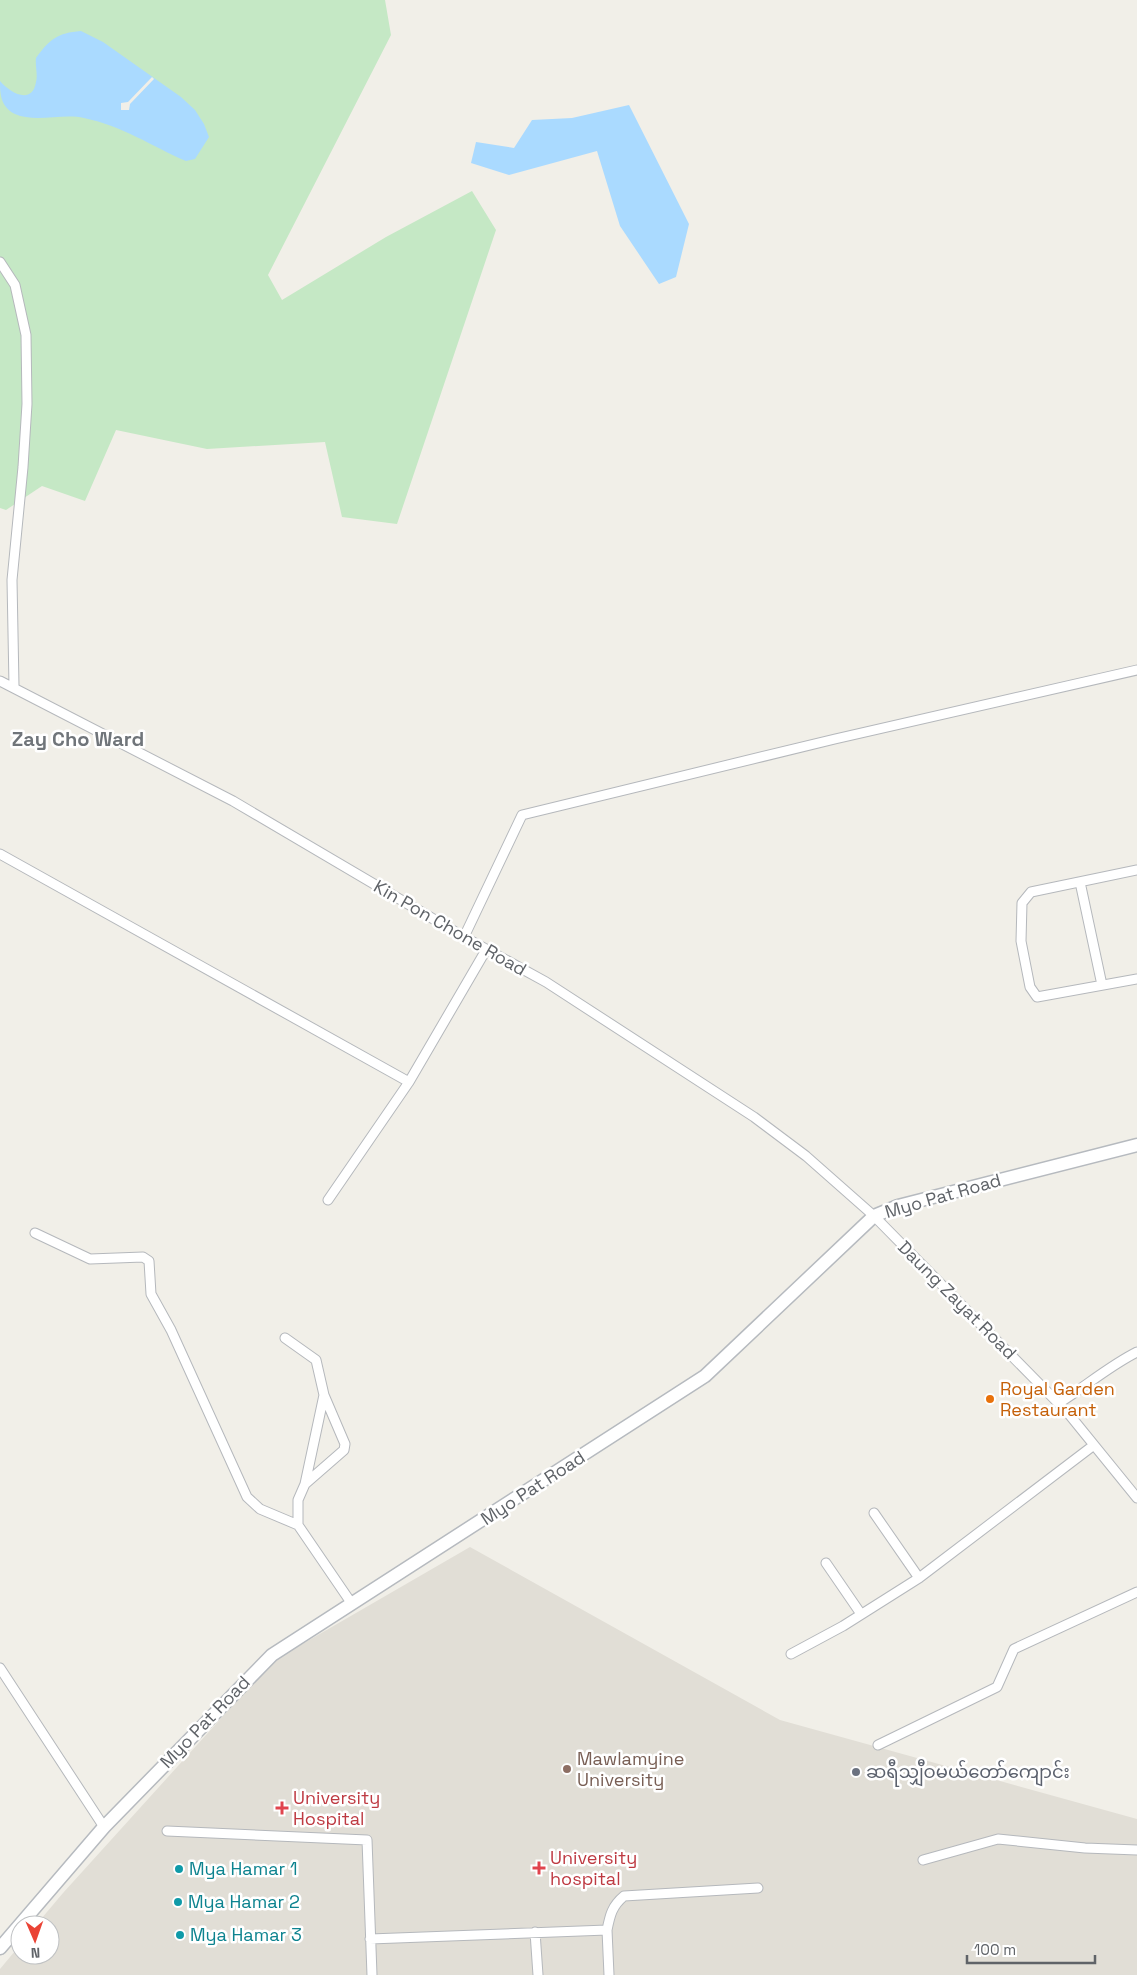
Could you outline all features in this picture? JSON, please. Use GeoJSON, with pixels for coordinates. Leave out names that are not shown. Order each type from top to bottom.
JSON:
{"type":"FeatureCollection","features":[{"type":"Feature","properties":{"kind":"main road","name":"Myo Pat Road"},"geometry":{"type":"LineString","coordinates":[[0,1948],[104,1827],[272,1655],[705,1376],[874,1216],[898,1206],[1137,1145]]}},
{"type":"Feature","properties":{"kind":"street"},"geometry":{"type":"LineString","coordinates":[[0,262],[15,285],[26,335],[27,404],[12,580],[14,686]]}},
{"type":"Feature","properties":{"kind":"street"},"geometry":{"type":"LineString","coordinates":[[464,938],[522,815],[835,739],[1137,670]]}},
{"type":"Feature","properties":{"kind":"street","name":"Kin Pon Chone Road"},"geometry":{"type":"LineString","coordinates":[[0,681],[14,686],[233,801],[464,938],[546,982],[754,1117],[806,1156],[874,1216]]}},
{"type":"Feature","properties":{"kind":"street"},"geometry":{"type":"LineString","coordinates":[[0,854],[409,1082]]}},
{"type":"Feature","properties":{"kind":"street"},"geometry":{"type":"LineString","coordinates":[[1137,870],[1031,892],[1022,903],[1021,941],[1030,987],[1037,997],[1137,979]]}},
{"type":"Feature","properties":{"kind":"street"},"geometry":{"type":"LineString","coordinates":[[1080,882],[1102,985]]}},
{"type":"Feature","properties":{"kind":"street"},"geometry":{"type":"LineString","coordinates":[[328,1200],[409,1082],[486,950]]}},
{"type":"Feature","properties":{"kind":"street","name":"Daung Zayat Road"},"geometry":{"type":"LineString","coordinates":[[874,1216],[1059,1403],[1137,1498]]}},
{"type":"Feature","properties":{"kind":"street"},"geometry":{"type":"LineString","coordinates":[[36,1233],[90,1258],[143,1257],[149,1260],[151,1294],[171,1330],[248,1497],[260,1509],[298,1525],[352,1604]]}},
{"type":"Feature","properties":{"kind":"street"},"geometry":{"type":"LineString","coordinates":[[284,1338],[316,1360],[324,1394],[345,1444],[344,1450],[305,1484]]}},
{"type":"Feature","properties":{"kind":"street"},"geometry":{"type":"LineString","coordinates":[[1059,1403],[1090,1384],[1116,1362],[1137,1352]]}},
{"type":"Feature","properties":{"kind":"street"},"geometry":{"type":"LineString","coordinates":[[298,1525],[298,1500],[305,1484],[324,1394]]}},
{"type":"Feature","properties":{"kind":"street"},"geometry":{"type":"LineString","coordinates":[[791,1654],[919,1578],[1094,1445]]}},
{"type":"Feature","properties":{"kind":"street"},"geometry":{"type":"LineString","coordinates":[[874,1513],[919,1578]]}},
{"type":"Feature","properties":{"kind":"street"},"geometry":{"type":"LineString","coordinates":[[826,1563],[861,1614]]}},
{"type":"Feature","properties":{"kind":"street"},"geometry":{"type":"LineString","coordinates":[[878,1745],[997,1687],[1009,1655],[1014,1649],[1137,1592]]}},
{"type":"Feature","properties":{"kind":"street"},"geometry":{"type":"LineString","coordinates":[[0,1668],[104,1827]]}},
{"type":"Feature","properties":{"kind":"street"},"geometry":{"type":"LineString","coordinates":[[167,1831],[367,1840],[372,1975]]}},
{"type":"Feature","properties":{"kind":"street"},"geometry":{"type":"LineString","coordinates":[[923,1860],[998,1839],[1085,1848],[1137,1850]]}},
{"type":"Feature","properties":{"kind":"street"},"geometry":{"type":"LineString","coordinates":[[609,1975],[607,1930],[610,1912],[624,1896],[758,1888]]}},
{"type":"Feature","properties":{"kind":"street"},"geometry":{"type":"LineString","coordinates":[[370,1939],[607,1930]]}},
{"type":"Feature","properties":{"kind":"street"},"geometry":{"type":"LineString","coordinates":[[535,1932],[538,1975]]}},
{"type":"Feature","properties":{"kind":"shaded area","name":"Mawlamyine University"},"geometry":{"type":"Polygon","coordinates":[[[470,1547],[780,1720],[1137,1819],[1137,1975],[0,1975],[0,1969],[10,1957],[10,1965],[60,1965],[60,1915],[44,1915],[273,1661],[470,1547]]]}},
{"type":"Feature","properties":{"kind":"green space"},"geometry":{"type":"Polygon","coordinates":[[[0,0],[385,0],[391,35],[268,275],[282,300],[386,237],[472,191],[496,230],[397,524],[342,517],[325,442],[207,449],[116,430],[85,501],[42,486],[6,510],[0,508],[0,0]]]}},
{"type":"Feature","properties":{"kind":"water"},"geometry":{"type":"Polygon","coordinates":[[[81,31],[103,42],[181,97],[195,110],[204,124],[209,137],[195,159],[186,161],[124,131],[84,118],[23,117],[7,108],[1,96],[0,81],[20,95],[30,94],[34,89],[37,79],[36,58],[41,51],[60,35],[81,31]]]}},
{"type":"Feature","properties":{"kind":"water"},"geometry":{"type":"Polygon","coordinates":[[[629,105],[689,224],[676,277],[659,284],[620,226],[597,151],[509,175],[471,163],[476,142],[514,148],[532,120],[572,118],[629,105]]]}},
{"type":"Feature","properties":{"kind":"pier"},"geometry":{"type":"Polygon","coordinates":[[[152,77],[154,79],[130,104],[129,110],[121,110],[121,103],[128,102],[152,77]]]}},
{"type":"Feature","properties":{"kind":"place","name":"Royal Garden Restaurant"},"geometry":{"type":"Point","coordinates":[990,1399]}},
{"type":"Feature","properties":{"kind":"place","name":"Mawlamyine University"},"geometry":{"type":"Point","coordinates":[567,1769]}},
{"type":"Feature","properties":{"kind":"place","name":"ဆရီသျှီဝမယ်တော်ကျောင်း"},"geometry":{"type":"Point","coordinates":[856,1772]}},
{"type":"Feature","properties":{"kind":"place","name":"University Hospital"},"geometry":{"type":"Point","coordinates":[282,1808]}},
{"type":"Feature","properties":{"kind":"place","name":"University hospital"},"geometry":{"type":"Point","coordinates":[539,1868]}},
{"type":"Feature","properties":{"kind":"place","name":"Mya Hamar 1"},"geometry":{"type":"Point","coordinates":[179,1869]}},
{"type":"Feature","properties":{"kind":"place","name":"Mya Hamar 2"},"geometry":{"type":"Point","coordinates":[178,1902]}},
{"type":"Feature","properties":{"kind":"place","name":"Mya Hamar 3"},"geometry":{"type":"Point","coordinates":[180,1935]}},
{"type":"Feature","properties":{"kind":"district","name":"Zay Cho Ward"},"geometry":{"type":"Point","coordinates":[78,739]}}]}
